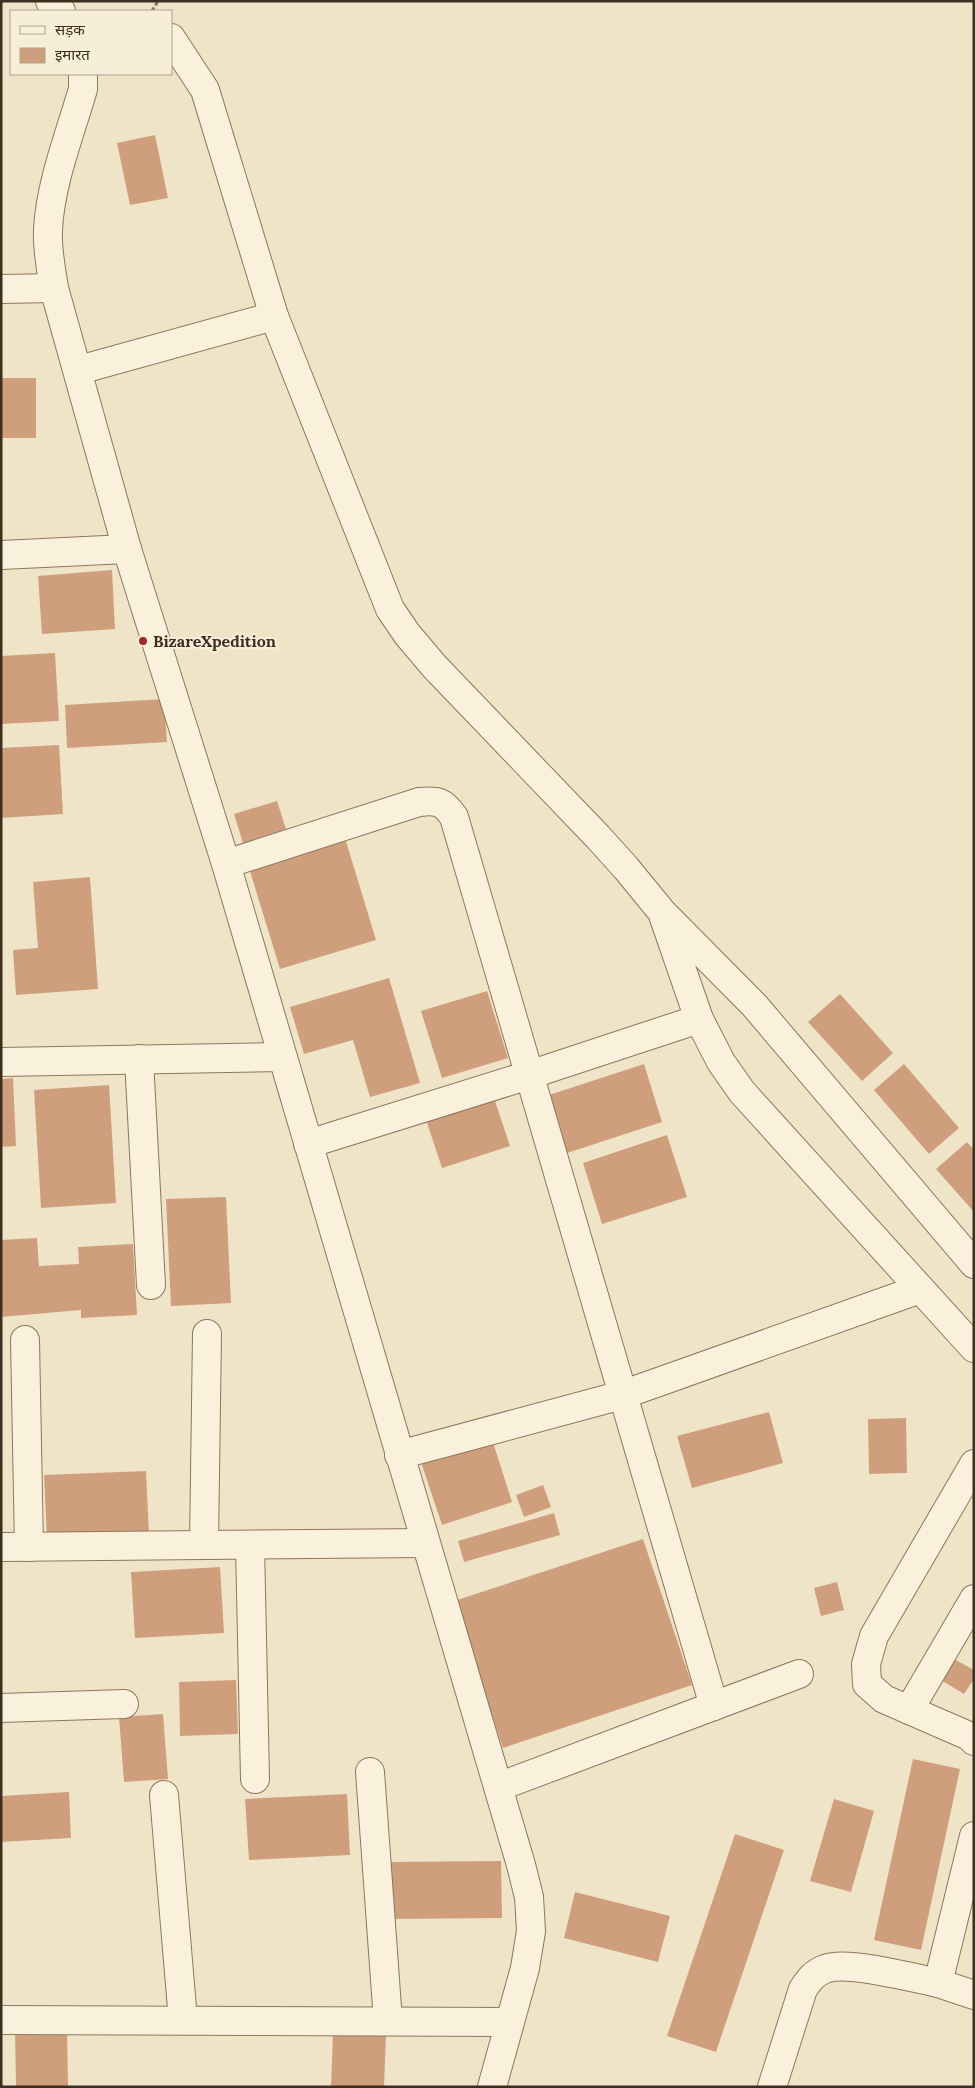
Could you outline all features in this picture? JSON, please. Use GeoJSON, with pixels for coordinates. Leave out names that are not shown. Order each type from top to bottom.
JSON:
{"type":"FeatureCollection","features":[{"type":"Feature","properties":{"kind":"street"},"geometry":{"type":"LineString","coordinates":[[172,40],[205,90],[274,316],[390,609],[407,634],[434,666],[603,843],[662,912],[755,1006],[974,1264]]}},
{"type":"Feature","properties":{"kind":"street"},"geometry":{"type":"LineString","coordinates":[[83,75],[84,89],[51,199],[48,231],[49,257],[54,288],[128,549],[226,864],[529,1897],[531,1931],[525,1968],[492,2087]]}},
{"type":"Feature","properties":{"kind":"street"},"geometry":{"type":"LineString","coordinates":[[1,289],[54,288]]}},
{"type":"Feature","properties":{"kind":"street"},"geometry":{"type":"LineString","coordinates":[[78,370],[274,316]]}},
{"type":"Feature","properties":{"kind":"street"},"geometry":{"type":"LineString","coordinates":[[1,555],[128,549]]}},
{"type":"Feature","properties":{"kind":"street"},"geometry":{"type":"LineString","coordinates":[[226,864],[419,802],[434,800],[446,806],[454,817],[714,1706]]}},
{"type":"Feature","properties":{"kind":"street"},"geometry":{"type":"LineString","coordinates":[[662,912],[699,1019],[721,1062],[742,1092],[974,1348]]}},
{"type":"Feature","properties":{"kind":"street"},"geometry":{"type":"LineString","coordinates":[[308,1144],[529,1075],[699,1019]]}},
{"type":"Feature","properties":{"kind":"street"},"geometry":{"type":"LineString","coordinates":[[1,1062],[282,1057]]}},
{"type":"Feature","properties":{"kind":"street"},"geometry":{"type":"LineString","coordinates":[[139,1059],[151,1285]]}},
{"type":"Feature","properties":{"kind":"street"},"geometry":{"type":"LineString","coordinates":[[399,1455],[622,1395],[920,1289]]}},
{"type":"Feature","properties":{"kind":"street"},"geometry":{"type":"LineString","coordinates":[[204,1545],[207,1334]]}},
{"type":"Feature","properties":{"kind":"street"},"geometry":{"type":"LineString","coordinates":[[25,1340],[29,1547]]}},
{"type":"Feature","properties":{"kind":"street"},"geometry":{"type":"LineString","coordinates":[[974,1464],[874,1636],[866,1664],[867,1684],[884,1698],[969,1736],[974,1741]]}},
{"type":"Feature","properties":{"kind":"street"},"geometry":{"type":"LineString","coordinates":[[1,1547],[425,1543]]}},
{"type":"Feature","properties":{"kind":"street"},"geometry":{"type":"LineString","coordinates":[[250,1545],[255,1780]]}},
{"type":"Feature","properties":{"kind":"street"},"geometry":{"type":"LineString","coordinates":[[909,1710],[974,1599]]}},
{"type":"Feature","properties":{"kind":"street"},"geometry":{"type":"LineString","coordinates":[[498,1787],[799,1674]]}},
{"type":"Feature","properties":{"kind":"street"},"geometry":{"type":"LineString","coordinates":[[1,1708],[124,1704]]}},
{"type":"Feature","properties":{"kind":"street"},"geometry":{"type":"LineString","coordinates":[[370,1772],[388,2021]]}},
{"type":"Feature","properties":{"kind":"street"},"geometry":{"type":"LineString","coordinates":[[164,1795],[184,2020]]}},
{"type":"Feature","properties":{"kind":"street"},"geometry":{"type":"LineString","coordinates":[[938,1983],[974,1836]]}},
{"type":"Feature","properties":{"kind":"street"},"geometry":{"type":"LineString","coordinates":[[772,2087],[803,1990],[812,1976],[826,1968],[848,1966],[938,1983],[974,1995]]}},
{"type":"Feature","properties":{"kind":"street"},"geometry":{"type":"LineString","coordinates":[[1,2020],[509,2022]]}},
{"type":"Feature","properties":{"kind":"building"},"geometry":{"type":"Polygon","coordinates":[[[155,135],[168,198],[130,205],[117,143],[155,135]]]}},
{"type":"Feature","properties":{"kind":"building"},"geometry":{"type":"Polygon","coordinates":[[[1,378],[36,378],[36,438],[1,438],[1,378]]]}},
{"type":"Feature","properties":{"kind":"building"},"geometry":{"type":"Polygon","coordinates":[[[112,570],[115,629],[42,634],[38,576],[112,570]]]}},
{"type":"Feature","properties":{"kind":"building"},"geometry":{"type":"Polygon","coordinates":[[[55,653],[59,721],[1,724],[1,656],[55,653]]]}},
{"type":"Feature","properties":{"kind":"building"},"geometry":{"type":"Polygon","coordinates":[[[164,699],[167,742],[67,748],[65,705],[164,699]]]}},
{"type":"Feature","properties":{"kind":"building"},"geometry":{"type":"Polygon","coordinates":[[[59,745],[63,814],[1,818],[1,748],[59,745]]]}},
{"type":"Feature","properties":{"kind":"building"},"geometry":{"type":"Polygon","coordinates":[[[277,801],[286,829],[243,843],[234,814],[277,801]]]}},
{"type":"Feature","properties":{"kind":"building"},"geometry":{"type":"Polygon","coordinates":[[[345,838],[376,940],[280,969],[249,868],[345,838]]]}},
{"type":"Feature","properties":{"kind":"building"},"geometry":{"type":"Polygon","coordinates":[[[90,877],[98,989],[16,995],[13,950],[38,948],[33,882],[90,877]]]}},
{"type":"Feature","properties":{"kind":"building"},"geometry":{"type":"Polygon","coordinates":[[[389,978],[420,1083],[370,1097],[353,1040],[304,1054],[290,1007],[389,978]]]}},
{"type":"Feature","properties":{"kind":"building"},"geometry":{"type":"Polygon","coordinates":[[[487,991],[508,1058],[442,1078],[421,1011],[487,991]]]}},
{"type":"Feature","properties":{"kind":"building"},"geometry":{"type":"Polygon","coordinates":[[[840,994],[893,1053],[862,1081],[808,1022],[840,994]]]}},
{"type":"Feature","properties":{"kind":"building"},"geometry":{"type":"Polygon","coordinates":[[[644,1064],[662,1122],[564,1154],[546,1096],[644,1064]]]}},
{"type":"Feature","properties":{"kind":"building"},"geometry":{"type":"Polygon","coordinates":[[[904,1064],[959,1128],[929,1154],[874,1090],[904,1064]]]}},
{"type":"Feature","properties":{"kind":"building"},"geometry":{"type":"Polygon","coordinates":[[[13,1078],[16,1146],[1,1147],[1,1079],[13,1078]]]}},
{"type":"Feature","properties":{"kind":"building"},"geometry":{"type":"Polygon","coordinates":[[[109,1085],[116,1203],[41,1208],[34,1090],[109,1085]]]}},
{"type":"Feature","properties":{"kind":"building"},"geometry":{"type":"Polygon","coordinates":[[[492,1092],[510,1146],[442,1168],[424,1114],[492,1092]]]}},
{"type":"Feature","properties":{"kind":"building"},"geometry":{"type":"Polygon","coordinates":[[[667,1135],[687,1197],[602,1224],[583,1163],[667,1135]]]}},
{"type":"Feature","properties":{"kind":"building"},"geometry":{"type":"Polygon","coordinates":[[[967,1142],[974,1150],[974,1212],[936,1169],[967,1142]]]}},
{"type":"Feature","properties":{"kind":"building"},"geometry":{"type":"Polygon","coordinates":[[[226,1197],[231,1303],[171,1306],[166,1199],[226,1197]]]}},
{"type":"Feature","properties":{"kind":"building"},"geometry":{"type":"Polygon","coordinates":[[[37,1238],[39,1266],[79,1264],[78,1247],[133,1244],[137,1315],[81,1318],[81,1310],[1,1317],[1,1240],[37,1238]]]}},
{"type":"Feature","properties":{"kind":"building"},"geometry":{"type":"Polygon","coordinates":[[[769,1412],[783,1463],[692,1488],[677,1436],[769,1412]]]}},
{"type":"Feature","properties":{"kind":"building"},"geometry":{"type":"Polygon","coordinates":[[[906,1418],[907,1473],[869,1474],[868,1419],[906,1418]]]}},
{"type":"Feature","properties":{"kind":"building"},"geometry":{"type":"Polygon","coordinates":[[[492,1439],[512,1502],[442,1525],[421,1462],[492,1439]]]}},
{"type":"Feature","properties":{"kind":"building"},"geometry":{"type":"Polygon","coordinates":[[[146,1471],[149,1534],[47,1539],[44,1475],[146,1471]]]}},
{"type":"Feature","properties":{"kind":"building"},"geometry":{"type":"Polygon","coordinates":[[[543,1485],[551,1507],[524,1517],[516,1495],[543,1485]]]}},
{"type":"Feature","properties":{"kind":"building"},"geometry":{"type":"Polygon","coordinates":[[[554,1513],[560,1535],[464,1562],[458,1541],[554,1513]]]}},
{"type":"Feature","properties":{"kind":"building"},"geometry":{"type":"Polygon","coordinates":[[[643,1539],[692,1685],[503,1748],[454,1601],[643,1539]]]}},
{"type":"Feature","properties":{"kind":"building"},"geometry":{"type":"Polygon","coordinates":[[[220,1567],[224,1633],[135,1638],[131,1572],[220,1567]]]}},
{"type":"Feature","properties":{"kind":"building"},"geometry":{"type":"Polygon","coordinates":[[[837,1582],[844,1610],[821,1616],[814,1588],[837,1582]]]}},
{"type":"Feature","properties":{"kind":"building"},"geometry":{"type":"Polygon","coordinates":[[[954,1659],[974,1670],[974,1679],[964,1694],[941,1680],[954,1659]]]}},
{"type":"Feature","properties":{"kind":"building"},"geometry":{"type":"Polygon","coordinates":[[[236,1680],[238,1734],[180,1736],[179,1682],[236,1680]]]}},
{"type":"Feature","properties":{"kind":"building"},"geometry":{"type":"Polygon","coordinates":[[[163,1714],[168,1779],[124,1782],[119,1717],[163,1714]]]}},
{"type":"Feature","properties":{"kind":"building"},"geometry":{"type":"Polygon","coordinates":[[[913,1759],[960,1769],[921,1950],[874,1940],[913,1759]]]}},
{"type":"Feature","properties":{"kind":"building"},"geometry":{"type":"Polygon","coordinates":[[[69,1792],[71,1838],[1,1842],[1,1796],[69,1792]]]}},
{"type":"Feature","properties":{"kind":"building"},"geometry":{"type":"Polygon","coordinates":[[[347,1794],[350,1855],[249,1860],[245,1799],[347,1794]]]}},
{"type":"Feature","properties":{"kind":"building"},"geometry":{"type":"Polygon","coordinates":[[[834,1799],[874,1811],[851,1892],[810,1881],[834,1799]]]}},
{"type":"Feature","properties":{"kind":"building"},"geometry":{"type":"Polygon","coordinates":[[[735,1834],[784,1850],[716,2052],[667,2036],[735,1834]]]}},
{"type":"Feature","properties":{"kind":"building"},"geometry":{"type":"Polygon","coordinates":[[[501,1861],[502,1918],[388,1919],[387,1862],[501,1861]]]}},
{"type":"Feature","properties":{"kind":"building"},"geometry":{"type":"Polygon","coordinates":[[[575,1892],[670,1916],[658,1962],[564,1938],[575,1892]]]}},
{"type":"Feature","properties":{"kind":"building"},"geometry":{"type":"Polygon","coordinates":[[[67,2026],[68,2087],[16,2087],[15,2027],[67,2026]]]}},
{"type":"Feature","properties":{"kind":"building"},"geometry":{"type":"Polygon","coordinates":[[[333,2032],[386,2034],[384,2087],[331,2087],[333,2032]]]}},
{"type":"Feature","properties":{"kind":"place","name":"BizareXpedition"},"geometry":{"type":"Point","coordinates":[143,641]}}]}
